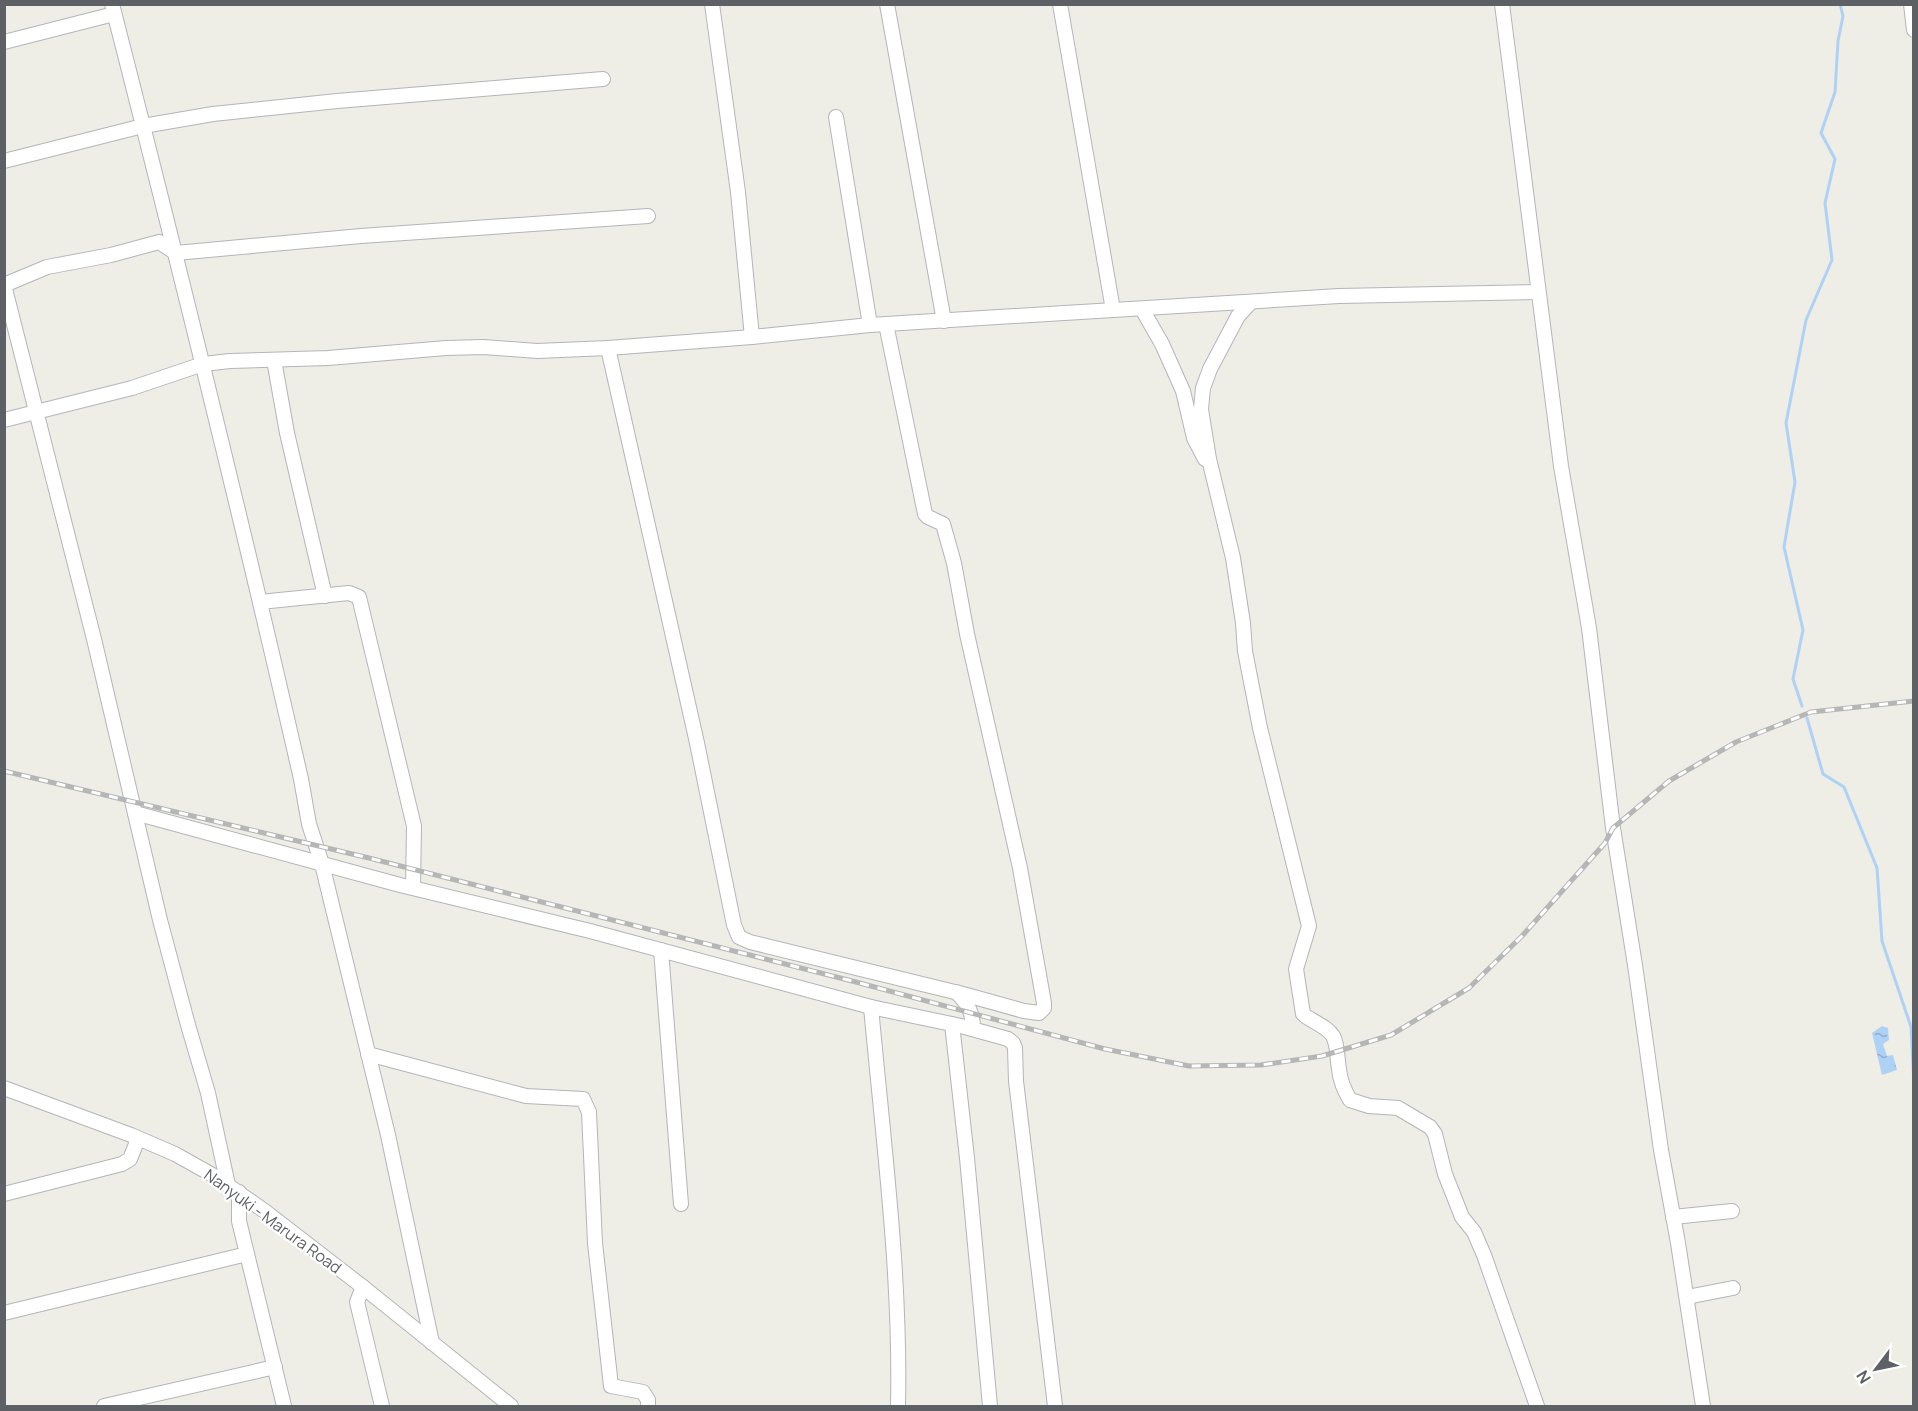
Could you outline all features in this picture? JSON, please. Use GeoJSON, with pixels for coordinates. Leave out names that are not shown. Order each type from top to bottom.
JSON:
{"type":"FeatureCollection","features":[{"type":"Feature","properties":{"kind":"street"},"geometry":{"type":"LineString","coordinates":[[712,4],[738,192],[752,337]]}},
{"type":"Feature","properties":{"kind":"street"},"geometry":{"type":"LineString","coordinates":[[887,4],[944,321]]}},
{"type":"Feature","properties":{"kind":"street"},"geometry":{"type":"LineString","coordinates":[[1060,4],[1113,310]]}},
{"type":"Feature","properties":{"kind":"street"},"geometry":{"type":"LineString","coordinates":[[1502,4],[1561,466],[1592,650],[1611,818],[1635,965],[1661,1150],[1687,1297],[1703,1407]]}},
{"type":"Feature","properties":{"kind":"street"},"geometry":{"type":"LineString","coordinates":[[1911,4],[1914,30]]}},
{"type":"Feature","properties":{"kind":"street"},"geometry":{"type":"LineString","coordinates":[[4,42],[113,9],[176,253],[299,768],[309,824],[322,864],[400,1187],[432,1344]]}},
{"type":"Feature","properties":{"kind":"street"},"geometry":{"type":"LineString","coordinates":[[4,162],[143,126],[213,114],[337,101],[603,79]]}},
{"type":"Feature","properties":{"kind":"street"},"geometry":{"type":"LineString","coordinates":[[836,117],[870,325]]}},
{"type":"Feature","properties":{"kind":"street"},"geometry":{"type":"LineString","coordinates":[[284,1407],[239,1221],[234,1189],[163,930],[91,628],[5,285],[47,267],[111,255],[159,242],[176,253],[361,236],[648,216]]}},
{"type":"Feature","properties":{"kind":"street"},"geometry":{"type":"LineString","coordinates":[[4,420],[132,388],[203,364],[446,348],[483,347],[537,351],[608,348],[870,325],[1339,296],[1538,292]]}},
{"type":"Feature","properties":{"kind":"street"},"geometry":{"type":"LineString","coordinates":[[1251,302],[1238,316],[1210,369],[1203,388],[1202,409],[1213,474],[1233,558],[1245,651],[1260,728],[1309,926],[1296,969],[1303,1014],[1312,1022],[1326,1028],[1334,1038],[1339,1073],[1350,1100],[1369,1106],[1398,1108],[1421,1120],[1435,1134],[1445,1174],[1462,1217],[1474,1232],[1484,1255],[1504,1319],[1537,1407]]}},
{"type":"Feature","properties":{"kind":"street"},"geometry":{"type":"LineString","coordinates":[[1142,309],[1162,344],[1183,392],[1194,438],[1213,474]]}},
{"type":"Feature","properties":{"kind":"street"},"geometry":{"type":"LineString","coordinates":[[608,348],[695,731],[736,932],[739,937],[750,942],[955,992],[1034,1014],[1039,1013],[1044,1008],[1039,968],[1020,868],[947,535],[944,524],[928,517],[925,513],[886,324]]}},
{"type":"Feature","properties":{"kind":"street"},"geometry":{"type":"LineString","coordinates":[[274,360],[287,433],[325,596]]}},
{"type":"Feature","properties":{"kind":"street"},"geometry":{"type":"LineString","coordinates":[[260,602],[355,594],[359,597],[414,826],[413,888]]}},
{"type":"Feature","properties":{"kind":"street"},"geometry":{"type":"LineString","coordinates":[[135,813],[413,888],[661,950],[871,1008],[1008,1038],[1015,1048],[1016,1081],[1055,1407]]}},
{"type":"Feature","properties":{"kind":"street"},"geometry":{"type":"LineString","coordinates":[[661,950],[681,1204]]}},
{"type":"Feature","properties":{"kind":"street"},"geometry":{"type":"LineString","coordinates":[[955,992],[965,1000],[972,1013],[973,1029]]}},
{"type":"Feature","properties":{"kind":"street"},"geometry":{"type":"LineString","coordinates":[[871,1008],[895,1281],[898,1407]]}},
{"type":"Feature","properties":{"kind":"street"},"geometry":{"type":"LineString","coordinates":[[952,1024],[990,1407]]}},
{"type":"Feature","properties":{"kind":"street"},"geometry":{"type":"LineString","coordinates":[[368,1054],[518,1094],[546,1098],[583,1099],[589,1112],[595,1243],[611,1386],[642,1392],[648,1400],[648,1407]]}},
{"type":"Feature","properties":{"kind":"street","name":"Nanyuki - Marura Road"},"geometry":{"type":"LineString","coordinates":[[4,1088],[31,1096],[194,1163],[234,1189],[363,1287],[511,1407]]}},
{"type":"Feature","properties":{"kind":"street"},"geometry":{"type":"LineString","coordinates":[[4,1194],[122,1164],[130,1159],[138,1139]]}},
{"type":"Feature","properties":{"kind":"street"},"geometry":{"type":"LineString","coordinates":[[1673,1217],[1732,1211]]}},
{"type":"Feature","properties":{"kind":"street"},"geometry":{"type":"LineString","coordinates":[[4,1312],[247,1254]]}},
{"type":"Feature","properties":{"kind":"street"},"geometry":{"type":"LineString","coordinates":[[363,1287],[357,1302],[382,1407]]}},
{"type":"Feature","properties":{"kind":"street"},"geometry":{"type":"LineString","coordinates":[[1687,1297],[1733,1288]]}},
{"type":"Feature","properties":{"kind":"street"},"geometry":{"type":"LineString","coordinates":[[104,1407],[275,1367]]}},
{"type":"Feature","properties":{"kind":"water"},"geometry":{"type":"Polygon","coordinates":[[[1882,1026],[1888,1028],[1889,1040],[1883,1044],[1887,1056],[1893,1055],[1897,1070],[1882,1075],[1872,1033],[1882,1026]]]}},
{"type":"Feature","properties":{"kind":"waterway"},"geometry":{"type":"LineString","coordinates":[[1802,706],[1793,679],[1803,630],[1784,547],[1795,482],[1786,423],[1806,320],[1832,260],[1825,203],[1835,159],[1821,133],[1835,92],[1838,41],[1843,16],[1840,4]]}},
{"type":"Feature","properties":{"kind":"waterway"},"geometry":{"type":"LineString","coordinates":[[1807,718],[1823,774],[1844,787],[1877,868],[1882,941],[1911,1027],[1914,1085]]}},
{"type":"Feature","properties":{"kind":"railway"},"geometry":{"type":"LineString","coordinates":[[4,771],[369,858],[856,982],[1105,1049],[1189,1066],[1261,1065],[1322,1056],[1391,1035],[1469,988],[1522,936],[1605,843],[1613,828],[1669,781],[1736,742],[1811,712],[1914,701]]}}]}
